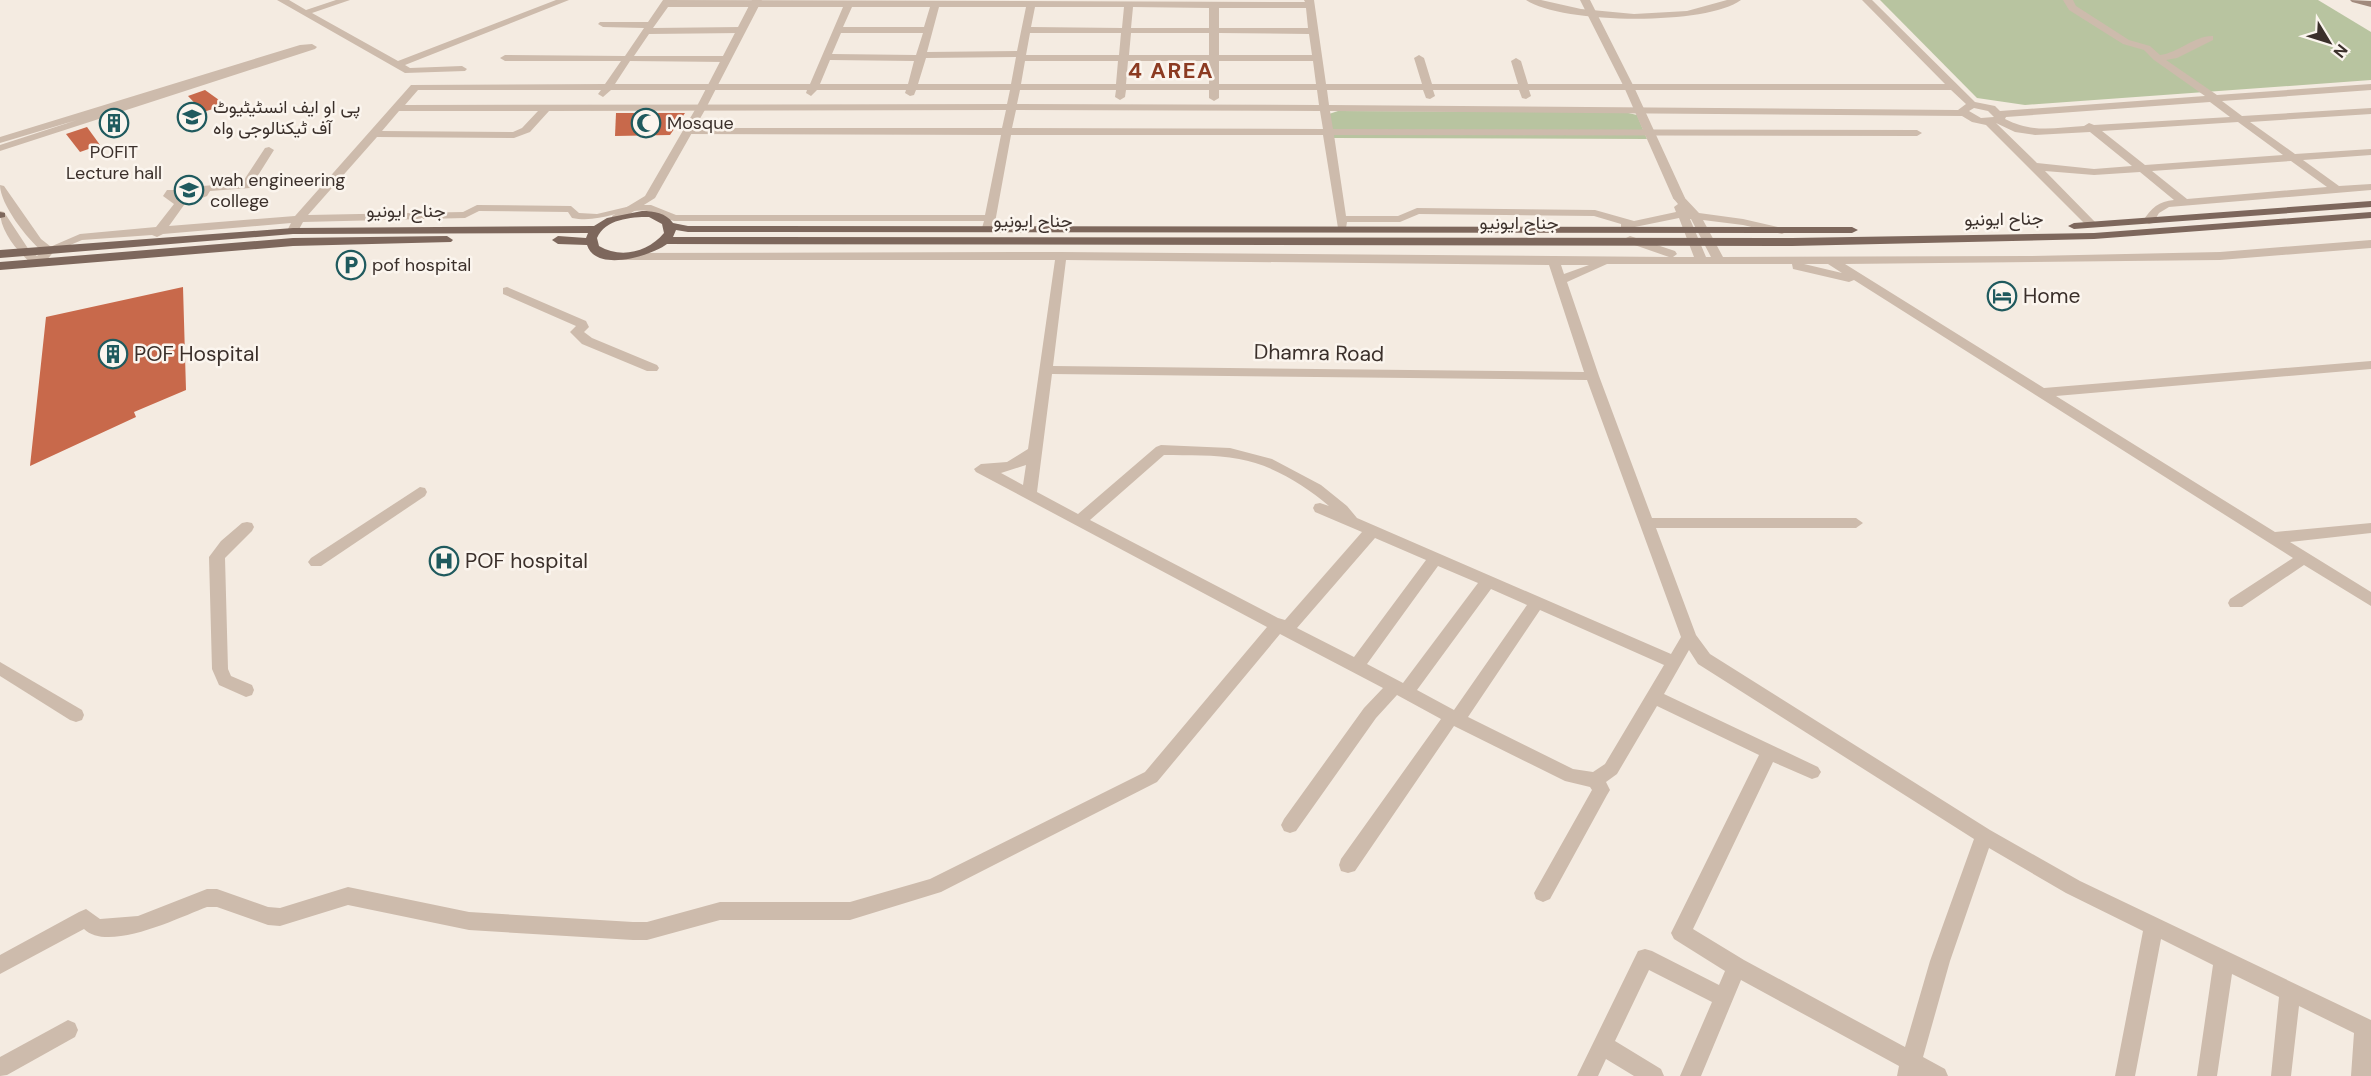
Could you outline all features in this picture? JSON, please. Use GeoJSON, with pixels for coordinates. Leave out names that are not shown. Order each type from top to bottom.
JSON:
{"type":"FeatureCollection","features":[{"type":"Feature","properties":{"kind":"main road"},"geometry":{"type":"LineString","coordinates":[[2355,0],[2371,4]]}},
{"type":"Feature","properties":{"kind":"main road","name":"جناح ایونیو"},"geometry":{"type":"LineString","coordinates":[[670,226],[688,229],[989,223],[1342,224],[1614,229],[1706,235],[1782,231],[2092,225],[2371,204]]}},
{"type":"Feature","properties":{"kind":"main road"},"geometry":{"type":"LineString","coordinates":[[653,207],[670,226],[665,240],[647,251],[621,256],[600,253],[591,242],[597,229],[616,218],[639,214],[653,207]]}},
{"type":"Feature","properties":{"kind":"main road","name":"جناح ایونیو"},"geometry":{"type":"LineString","coordinates":[[1706,235],[1768,241],[2094,236],[2371,215]]}},
{"type":"Feature","properties":{"kind":"main road","name":"جناح ایونیو"},"geometry":{"type":"LineString","coordinates":[[0,254],[293,231],[597,229]]}},
{"type":"Feature","properties":{"kind":"main road","name":"جناح ایونیو"},"geometry":{"type":"LineString","coordinates":[[665,240],[1630,240],[1691,235]]}},
{"type":"Feature","properties":{"kind":"main road","name":"جناح ایونیو"},"geometry":{"type":"LineString","coordinates":[[0,266],[341,240],[575,240],[591,242]]}},
{"type":"Feature","properties":{"kind":"street"},"geometry":{"type":"LineString","coordinates":[[282,0],[408,72],[462,69]]}},
{"type":"Feature","properties":{"kind":"street"},"geometry":{"type":"LineString","coordinates":[[304,13],[345,0]]}},
{"type":"Feature","properties":{"kind":"street"},"geometry":{"type":"LineString","coordinates":[[533,0],[545,7]]}},
{"type":"Feature","properties":{"kind":"street"},"geometry":{"type":"LineString","coordinates":[[398,65],[514,22],[564,0]]}},
{"type":"Feature","properties":{"kind":"street"},"geometry":{"type":"LineString","coordinates":[[1531,0],[1591,13],[1620,15],[1702,11],[1736,0]]}},
{"type":"Feature","properties":{"kind":"street"},"geometry":{"type":"LineString","coordinates":[[1585,0],[1629,87],[1679,198],[1696,260]]}},
{"type":"Feature","properties":{"kind":"street"},"geometry":{"type":"LineString","coordinates":[[1867,0],[1954,87],[1975,119],[2068,109],[2371,87]]}},
{"type":"Feature","properties":{"kind":"street"},"geometry":{"type":"LineString","coordinates":[[2068,0],[2072,8],[2116,36],[2147,48],[2163,58],[2217,98],[2239,120],[2336,189]]}},
{"type":"Feature","properties":{"kind":"street"},"geometry":{"type":"LineString","coordinates":[[594,107],[667,2],[1215,5],[1309,2],[1342,224],[1400,219],[1417,211],[1594,213],[1633,224]]}},
{"type":"Feature","properties":{"kind":"street"},"geometry":{"type":"LineString","coordinates":[[653,207],[687,131],[756,2]]}},
{"type":"Feature","properties":{"kind":"street"},"geometry":{"type":"LineString","coordinates":[[806,107],[849,2]]}},
{"type":"Feature","properties":{"kind":"street"},"geometry":{"type":"LineString","coordinates":[[904,107],[913,86],[937,3]]}},
{"type":"Feature","properties":{"kind":"street"},"geometry":{"type":"LineString","coordinates":[[15,210],[0,215],[26,252],[38,262],[50,250],[80,237],[299,219],[465,215],[477,208],[572,209],[576,216],[597,217],[635,208],[653,207],[674,218],[989,223],[1032,3]]}},
{"type":"Feature","properties":{"kind":"street"},"geometry":{"type":"LineString","coordinates":[[1119,109],[1128,3]]}},
{"type":"Feature","properties":{"kind":"street"},"geometry":{"type":"LineString","coordinates":[[1214,106],[1215,5]]}},
{"type":"Feature","properties":{"kind":"street"},"geometry":{"type":"LineString","coordinates":[[603,24],[649,28],[741,30]]}},
{"type":"Feature","properties":{"kind":"street"},"geometry":{"type":"LineString","coordinates":[[837,30],[929,30]]}},
{"type":"Feature","properties":{"kind":"street"},"geometry":{"type":"LineString","coordinates":[[1026,30],[1313,31]]}},
{"type":"Feature","properties":{"kind":"street"},"geometry":{"type":"LineString","coordinates":[[2163,58],[2210,38]]}},
{"type":"Feature","properties":{"kind":"street"},"geometry":{"type":"LineString","coordinates":[[0,140],[303,47],[312,47],[0,148]]}},
{"type":"Feature","properties":{"kind":"street"},"geometry":{"type":"LineString","coordinates":[[826,57],[1316,58]]}},
{"type":"Feature","properties":{"kind":"street"},"geometry":{"type":"LineString","coordinates":[[505,58],[726,59]]}},
{"type":"Feature","properties":{"kind":"street"},"geometry":{"type":"LineString","coordinates":[[1419,58],[1433,108]]}},
{"type":"Feature","properties":{"kind":"street"},"geometry":{"type":"LineString","coordinates":[[1516,61],[1530,109]]}},
{"type":"Feature","properties":{"kind":"street"},"geometry":{"type":"LineString","coordinates":[[293,231],[299,219],[415,87],[1954,87]]}},
{"type":"Feature","properties":{"kind":"street"},"geometry":{"type":"LineString","coordinates":[[2355,88],[2371,98]]}},
{"type":"Feature","properties":{"kind":"street"},"geometry":{"type":"LineString","coordinates":[[397,108],[1119,109],[1214,106],[1530,109],[1991,108],[1996,118],[2033,166],[2092,225]]}},
{"type":"Feature","properties":{"kind":"street"},"geometry":{"type":"LineString","coordinates":[[374,134],[514,135],[526,130],[547,107]]}},
{"type":"Feature","properties":{"kind":"street"},"geometry":{"type":"LineString","coordinates":[[2068,109],[2184,202]]}},
{"type":"Feature","properties":{"kind":"street"},"geometry":{"type":"LineString","coordinates":[[1996,118],[2019,130],[2035,132],[2371,111]]}},
{"type":"Feature","properties":{"kind":"street"},"geometry":{"type":"LineString","coordinates":[[687,131],[1917,133]]}},
{"type":"Feature","properties":{"kind":"street"},"geometry":{"type":"LineString","coordinates":[[153,242],[180,202],[203,194],[206,188],[246,186],[269,150]]}},
{"type":"Feature","properties":{"kind":"street"},"geometry":{"type":"LineString","coordinates":[[2033,166],[2055,171],[2094,172],[2371,152]]}},
{"type":"Feature","properties":{"kind":"street"},"geometry":{"type":"LineString","coordinates":[[0,188],[37,241],[50,250]]}},
{"type":"Feature","properties":{"kind":"street"},"geometry":{"type":"LineString","coordinates":[[2149,221],[2161,207],[2184,202],[2371,188]]}},
{"type":"Feature","properties":{"kind":"street"},"geometry":{"type":"LineString","coordinates":[[171,192],[168,196],[180,202]]}},
{"type":"Feature","properties":{"kind":"street"},"geometry":{"type":"LineString","coordinates":[[1679,198],[1695,215],[1718,259]]}},
{"type":"Feature","properties":{"kind":"street"},"geometry":{"type":"LineString","coordinates":[[616,218],[635,208]]}},
{"type":"Feature","properties":{"kind":"street"},"geometry":{"type":"LineString","coordinates":[[1614,229],[1682,214],[1782,231]]}},
{"type":"Feature","properties":{"kind":"street"},"geometry":{"type":"LineString","coordinates":[[1630,240],[1696,260]]}},
{"type":"Feature","properties":{"kind":"street"},"geometry":{"type":"LineString","coordinates":[[1731,259],[1768,241]]}},
{"type":"Feature","properties":{"kind":"street"},"geometry":{"type":"LineString","coordinates":[[621,256],[1061,256],[1554,261],[2030,260],[2220,256],[2371,244]]}},
{"type":"Feature","properties":{"kind":"street"},"geometry":{"type":"LineString","coordinates":[[1029,494],[1061,256]]}},
{"type":"Feature","properties":{"kind":"street"},"geometry":{"type":"LineString","coordinates":[[1561,280],[1612,260]]}},
{"type":"Feature","properties":{"kind":"street"},"geometry":{"type":"LineString","coordinates":[[1767,260],[1857,279]]}},
{"type":"Feature","properties":{"kind":"street"},"geometry":{"type":"LineString","coordinates":[[1830,260],[2371,600]]}},
{"type":"Feature","properties":{"kind":"street"},"geometry":{"type":"LineString","coordinates":[[1554,261],[1592,376],[1689,637],[1704,659],[1984,836],[2073,887],[2368,1029],[2361,1076]]}},
{"type":"Feature","properties":{"kind":"street"},"geometry":{"type":"LineString","coordinates":[[507,291],[582,324],[583,327],[576,332],[587,341],[652,368]]}},
{"type":"Feature","properties":{"kind":"street"},"geometry":{"type":"LineString","coordinates":[[2040,393],[2371,365]]}},
{"type":"Feature","properties":{"kind":"street","name":"Dhamra Road"},"geometry":{"type":"LineString","coordinates":[[1045,370],[1592,376]]}},
{"type":"Feature","properties":{"kind":"street"},"geometry":{"type":"LineString","coordinates":[[1035,450],[1021,464],[998,470],[981,469],[1454,718],[1563,772],[1596,780],[1601,790],[1543,893]]}},
{"type":"Feature","properties":{"kind":"street"},"geometry":{"type":"LineString","coordinates":[[1080,520],[1161,450],[1239,454],[1254,457],[1330,497],[1345,512],[1351,522]]}},
{"type":"Feature","properties":{"kind":"street"},"geometry":{"type":"LineString","coordinates":[[315,562],[420,492]]}},
{"type":"Feature","properties":{"kind":"street"},"geometry":{"type":"LineString","coordinates":[[1320,508],[1674,662]]}},
{"type":"Feature","properties":{"kind":"street"},"geometry":{"type":"LineString","coordinates":[[1647,523],[1856,523]]}},
{"type":"Feature","properties":{"kind":"street"},"geometry":{"type":"LineString","coordinates":[[246,690],[225,680],[220,669],[217,557],[226,545],[247,527]]}},
{"type":"Feature","properties":{"kind":"street"},"geometry":{"type":"LineString","coordinates":[[2273,538],[2371,528]]}},
{"type":"Feature","properties":{"kind":"street"},"geometry":{"type":"LineString","coordinates":[[0,965],[86,918],[96,928],[138,925],[207,898],[217,898],[268,916],[280,917],[348,896],[469,921],[647,931],[720,911],[850,911],[934,886],[1151,777],[1283,626],[1371,532]]}},
{"type":"Feature","properties":{"kind":"street"},"geometry":{"type":"LineString","coordinates":[[2236,603],[2304,558]]}},
{"type":"Feature","properties":{"kind":"street"},"geometry":{"type":"LineString","coordinates":[[1356,666],[1436,560]]}},
{"type":"Feature","properties":{"kind":"street"},"geometry":{"type":"LineString","coordinates":[[1290,825],[1370,713],[1400,689],[1487,582]]}},
{"type":"Feature","properties":{"kind":"street"},"geometry":{"type":"LineString","coordinates":[[1348,865],[1537,603]]}},
{"type":"Feature","properties":{"kind":"street"},"geometry":{"type":"LineString","coordinates":[[1596,780],[1611,769],[1689,637]]}},
{"type":"Feature","properties":{"kind":"street"},"geometry":{"type":"LineString","coordinates":[[0,668],[76,715]]}},
{"type":"Feature","properties":{"kind":"street"},"geometry":{"type":"LineString","coordinates":[[1653,697],[1812,772]]}},
{"type":"Feature","properties":{"kind":"street"},"geometry":{"type":"LineString","coordinates":[[1769,752],[1681,933],[1909,1069],[1938,1076]]}},
{"type":"Feature","properties":{"kind":"street"},"geometry":{"type":"LineString","coordinates":[[1909,1069],[1940,961],[1984,836]]}},
{"type":"Feature","properties":{"kind":"street"},"geometry":{"type":"LineString","coordinates":[[2125,1076],[2154,926]]}},
{"type":"Feature","properties":{"kind":"street"},"geometry":{"type":"LineString","coordinates":[[1587,1076],[1645,958],[1724,998]]}},
{"type":"Feature","properties":{"kind":"street"},"geometry":{"type":"LineString","coordinates":[[2207,1076],[2224,960]]}},
{"type":"Feature","properties":{"kind":"street"},"geometry":{"type":"LineString","coordinates":[[1690,1076],[1737,967]]}},
{"type":"Feature","properties":{"kind":"street"},"geometry":{"type":"LineString","coordinates":[[2281,1076],[2290,992]]}},
{"type":"Feature","properties":{"kind":"street"},"geometry":{"type":"LineString","coordinates":[[0,1068],[68,1030]]}},
{"type":"Feature","properties":{"kind":"street"},"geometry":{"type":"LineString","coordinates":[[1602,1045],[1654,1076]]}},
{"type":"Feature","properties":{"kind":"green space"},"geometry":{"type":"Polygon","coordinates":[[[1880,0],[2318,0],[2371,32],[2371,80],[2025,105],[1977,98],[1880,0]]]}},
{"type":"Feature","properties":{"kind":"green space"},"geometry":{"type":"Polygon","coordinates":[[[1338,111],[1624,112],[1637,115],[1647,139],[1334,138],[1329,114],[1338,111]]]}},
{"type":"Feature","properties":{"kind":"building"},"geometry":{"type":"Polygon","coordinates":[[[205,90],[226,105],[203,112],[188,96],[205,90]]]}},
{"type":"Feature","properties":{"kind":"building","name":"Mosque"},"geometry":{"type":"Polygon","coordinates":[[[616,113],[685,113],[670,135],[615,136],[616,113]]]}},
{"type":"Feature","properties":{"kind":"building"},"geometry":{"type":"Polygon","coordinates":[[[87,127],[100,145],[80,152],[66,134],[87,127]]]}},
{"type":"Feature","properties":{"kind":"building","name":"POF Hospital"},"geometry":{"type":"Polygon","coordinates":[[[183,287],[186,390],[134,412],[136,417],[30,466],[46,317],[183,287]]]}},
{"type":"Feature","properties":{"kind":"place","name":"پی او ایف انسٹیٹیوٹ آف ٹیکنالوجی واہ"},"geometry":{"type":"Point","coordinates":[192,117]}},
{"type":"Feature","properties":{"kind":"place","name":"POFIT Lecture hall"},"geometry":{"type":"Point","coordinates":[114,123]}},
{"type":"Feature","properties":{"kind":"place","name":"Mosque"},"geometry":{"type":"Point","coordinates":[646,123]}},
{"type":"Feature","properties":{"kind":"place","name":"wah engineering college"},"geometry":{"type":"Point","coordinates":[189,190]}},
{"type":"Feature","properties":{"kind":"place","name":"pof hospital"},"geometry":{"type":"Point","coordinates":[351,265]}},
{"type":"Feature","properties":{"kind":"place","name":"Home"},"geometry":{"type":"Point","coordinates":[2002,296]}},
{"type":"Feature","properties":{"kind":"place","name":"POF Hospital"},"geometry":{"type":"Point","coordinates":[113,354]}},
{"type":"Feature","properties":{"kind":"place","name":"POF hospital"},"geometry":{"type":"Point","coordinates":[444,561]}},
{"type":"Feature","properties":{"kind":"district","name":"4 AREA"},"geometry":{"type":"Point","coordinates":[1171,70]}}]}
